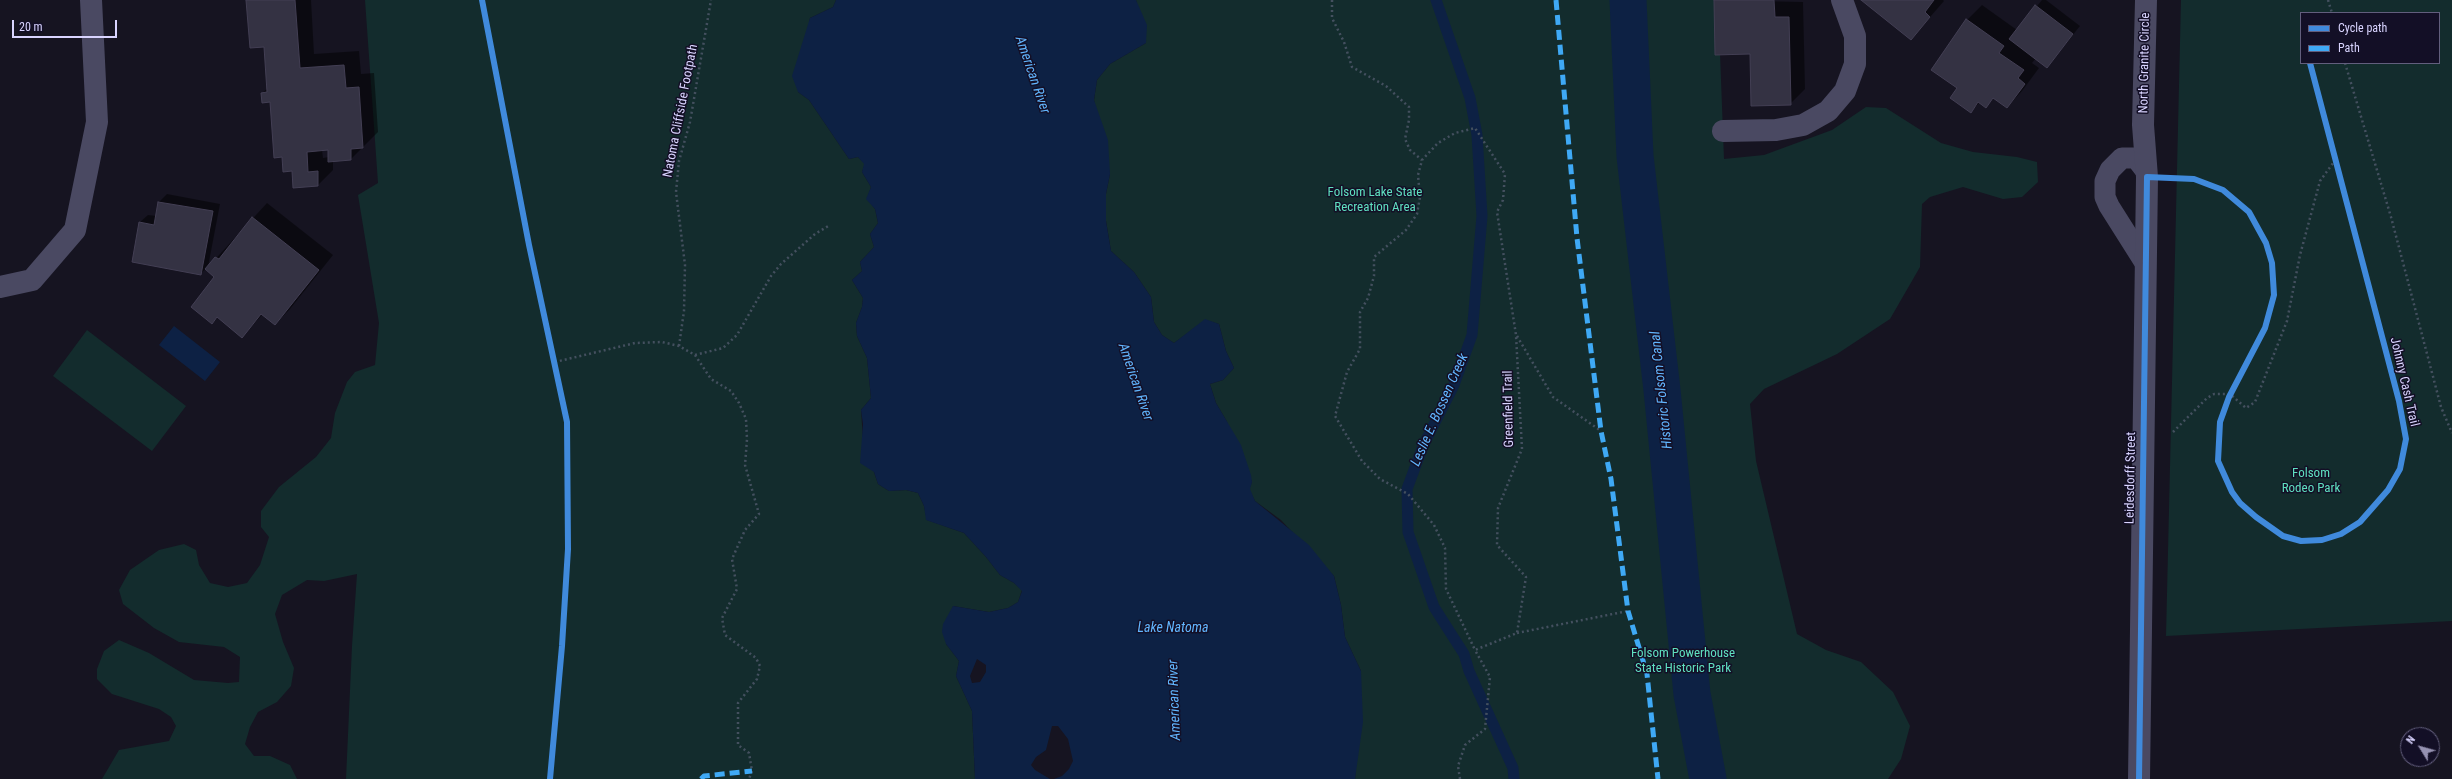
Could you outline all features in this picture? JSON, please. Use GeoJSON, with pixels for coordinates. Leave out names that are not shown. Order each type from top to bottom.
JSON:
{"type":"FeatureCollection","features":[{"type":"Feature","properties":{"kind":"street"},"geometry":{"type":"LineString","coordinates":[[0,287],[32,280],[75,230],[97,122],[91,0]]}},
{"type":"Feature","properties":{"kind":"street"},"geometry":{"type":"LineString","coordinates":[[1723,130],[1776,130],[1803,125],[1828,111],[1845,91],[1855,64],[1855,36],[1842,0]]}},
{"type":"Feature","properties":{"kind":"street","name":"North Granite Circle"},"geometry":{"type":"LineString","coordinates":[[2143,125],[2146,0]]}},
{"type":"Feature","properties":{"kind":"street","name":"Leidesdorff Street"},"geometry":{"type":"LineString","coordinates":[[2139,779],[2146,263],[2146,171],[2143,125]]}},
{"type":"Feature","properties":{"kind":"lane"},"geometry":{"type":"LineString","coordinates":[[2146,171],[2136,158],[2122,158],[2110,170],[2105,181],[2105,197],[2109,206],[2146,263]]}},
{"type":"Feature","properties":{"kind":"path"},"geometry":{"type":"LineString","coordinates":[[1332,0],[1332,18],[1344,42],[1352,67],[1386,86],[1409,107],[1409,120],[1406,139],[1410,150],[1422,160],[1418,175],[1420,197],[1417,214],[1406,230],[1374,256],[1374,276],[1368,298],[1360,312],[1360,349],[1347,372],[1334,416],[1362,461],[1380,479],[1408,494],[1434,526],[1445,548],[1446,588],[1475,650],[1490,677],[1485,729],[1465,745],[1458,766],[1460,779]]}},
{"type":"Feature","properties":{"kind":"path"},"geometry":{"type":"LineString","coordinates":[[2328,0],[2332,12]]}},
{"type":"Feature","properties":{"kind":"path"},"geometry":{"type":"LineString","coordinates":[[2345,64],[2390,217],[2441,407],[2452,433]]}},
{"type":"Feature","properties":{"kind":"path"},"geometry":{"type":"LineString","coordinates":[[2334,152],[2338,167]]}},
{"type":"Feature","properties":{"kind":"path"},"geometry":{"type":"LineString","coordinates":[[2143,442],[2167,436],[2207,398],[2214,394],[2230,394],[2246,408],[2255,402],[2287,321],[2300,256],[2320,181],[2336,160]]}},
{"type":"Feature","properties":{"kind":"path"},"geometry":{"type":"LineString","coordinates":[[695,355],[723,348],[737,335],[771,276],[781,264],[815,234],[830,225]]}},
{"type":"Feature","properties":{"kind":"path"},"geometry":{"type":"LineString","coordinates":[[1516,336],[1553,397],[1601,431]]}},
{"type":"Feature","properties":{"kind":"path"},"geometry":{"type":"LineString","coordinates":[[555,362],[635,343],[662,342],[679,346],[695,355],[711,379],[732,391],[739,403],[746,419],[745,464],[759,514],[745,530],[732,559],[737,589],[722,618],[725,635],[756,658],[760,666],[757,679],[738,703],[738,745],[749,753],[752,771],[749,779]]}},
{"type":"Feature","properties":{"kind":"path"},"geometry":{"type":"LineString","coordinates":[[553,354],[557,369]]}},
{"type":"Feature","properties":{"kind":"path"},"geometry":{"type":"LineString","coordinates":[[2227,403],[2234,387]]}},
{"type":"Feature","properties":{"kind":"path"},"geometry":{"type":"LineString","coordinates":[[1475,650],[1517,633],[1628,611]]}},
{"type":"Feature","properties":{"kind":"green space"},"geometry":{"type":"Polygon","coordinates":[[[365,0],[836,0],[833,7],[810,18],[798,92],[809,100],[849,159],[858,157],[865,164],[862,172],[871,187],[867,199],[875,209],[878,223],[870,234],[874,247],[860,262],[862,271],[852,280],[863,298],[862,307],[856,323],[857,336],[867,358],[871,398],[861,410],[863,440],[878,484],[889,491],[906,490],[918,493],[924,506],[927,520],[964,533],[1000,575],[1014,583],[1022,590],[1018,602],[1008,608],[989,612],[953,606],[946,644],[959,661],[956,676],[972,711],[975,779],[346,779],[357,574],[324,581],[307,580],[282,595],[275,614],[283,642],[294,668],[291,686],[277,702],[258,712],[250,727],[245,744],[254,756],[270,756],[290,765],[297,779],[102,779],[119,750],[169,741],[176,726],[171,717],[159,709],[112,694],[97,679],[97,669],[104,651],[119,640],[149,653],[194,680],[228,683],[239,682],[240,657],[224,647],[179,642],[154,628],[123,604],[119,590],[130,570],[159,550],[184,544],[196,550],[199,565],[210,583],[228,587],[247,583],[260,565],[269,537],[261,527],[261,511],[279,487],[316,457],[331,438],[335,413],[347,382],[355,372],[375,365],[379,323],[358,195],[378,183],[365,0]]]}},
{"type":"Feature","properties":{"kind":"green space"},"geometry":{"type":"Polygon","coordinates":[[[1136,0],[1718,0],[1724,159],[1764,155],[1832,130],[1866,107],[1886,108],[1941,143],[1973,152],[2017,157],[2037,162],[2038,182],[2022,197],[2003,199],[1963,187],[1930,197],[1922,204],[1920,267],[1890,319],[1837,354],[1764,389],[1750,404],[1756,461],[1797,634],[1826,650],[1861,662],[1893,692],[1910,726],[1901,759],[1888,779],[1355,779],[1361,671],[1345,637],[1341,605],[1334,576],[1281,520],[1255,501],[1249,489],[1252,482],[1226,420],[1216,403],[1210,384],[1223,380],[1234,368],[1226,351],[1219,324],[1205,320],[1174,343],[1162,335],[1154,322],[1151,297],[1134,272],[1111,251],[1106,221],[1106,194],[1110,174],[1094,100],[1097,80],[1110,64],[1146,43],[1136,0]]]}},
{"type":"Feature","properties":{"kind":"green space","name":"Folsom Rodeo Park"},"geometry":{"type":"Polygon","coordinates":[[[2181,0],[2452,0],[2452,621],[2166,636],[2181,0]]]}},
{"type":"Feature","properties":{"kind":"green space"},"geometry":{"type":"Polygon","coordinates":[[[87,330],[186,406],[152,451],[53,376],[87,330]]]}},
{"type":"Feature","properties":{"kind":"water","name":"Lake Natoma"},"geometry":{"type":"Polygon","coordinates":[[[836,0],[1136,0],[1147,25],[1146,43],[1110,64],[1097,80],[1094,100],[1108,140],[1110,174],[1106,194],[1106,221],[1111,251],[1134,272],[1151,297],[1154,322],[1162,335],[1174,343],[1205,319],[1219,324],[1226,351],[1234,368],[1223,380],[1210,384],[1216,403],[1241,445],[1251,475],[1252,482],[1250,489],[1255,501],[1309,545],[1334,576],[1341,605],[1345,637],[1361,671],[1363,722],[1355,779],[1054,779],[1062,776],[1069,769],[1073,761],[1068,739],[1058,726],[1052,726],[1046,750],[1036,757],[1031,765],[1035,770],[1050,779],[975,779],[972,711],[956,676],[959,661],[946,644],[942,632],[943,624],[953,606],[989,612],[1008,608],[1018,602],[1022,591],[1014,583],[1000,575],[964,533],[926,520],[924,506],[918,493],[906,490],[889,491],[878,484],[874,472],[860,463],[863,424],[861,410],[871,398],[867,358],[857,336],[856,323],[862,307],[863,298],[852,280],[862,271],[860,262],[874,247],[870,234],[878,223],[875,209],[866,199],[871,187],[862,172],[864,164],[858,157],[849,159],[809,100],[798,92],[792,76],[810,18],[833,7],[836,0]],[[977,659],[970,676],[972,683],[980,682],[986,672],[986,665],[977,659]]]}},
{"type":"Feature","properties":{"kind":"water"},"geometry":{"type":"Polygon","coordinates":[[[174,326],[220,362],[205,381],[159,345],[174,326]]]}},
{"type":"Feature","properties":{"kind":"building"},"geometry":{"type":"Polygon","coordinates":[[[246,0],[295,0],[300,68],[344,65],[346,88],[359,87],[363,148],[351,149],[351,160],[328,162],[328,150],[307,152],[308,172],[318,171],[318,186],[293,188],[292,171],[283,172],[282,157],[274,158],[270,102],[262,103],[261,93],[267,92],[264,47],[250,48],[246,0]]]}},
{"type":"Feature","properties":{"kind":"building"},"geometry":{"type":"Polygon","coordinates":[[[1714,0],[1774,0],[1775,17],[1789,17],[1791,105],[1751,106],[1750,54],[1715,55],[1714,0]]]}},
{"type":"Feature","properties":{"kind":"building"},"geometry":{"type":"Polygon","coordinates":[[[1861,0],[1934,0],[1925,12],[1930,17],[1911,40],[1861,0]]]}},
{"type":"Feature","properties":{"kind":"building"},"geometry":{"type":"Polygon","coordinates":[[[2035,5],[2073,34],[2047,68],[2009,39],[2035,5]]]}},
{"type":"Feature","properties":{"kind":"building"},"geometry":{"type":"Polygon","coordinates":[[[1966,19],[2004,46],[1999,53],[2024,70],[2018,78],[2025,84],[2007,108],[1993,98],[1986,108],[1978,102],[1971,113],[1950,98],[1957,88],[1931,70],[1966,19]]]}},
{"type":"Feature","properties":{"kind":"building"},"geometry":{"type":"Polygon","coordinates":[[[158,202],[213,211],[201,275],[132,262],[139,222],[154,225],[158,202]]]}},
{"type":"Feature","properties":{"kind":"building"},"geometry":{"type":"Polygon","coordinates":[[[252,217],[319,270],[275,325],[261,314],[242,338],[217,317],[212,324],[191,307],[214,277],[205,269],[215,257],[219,259],[252,217]]]}},
{"type":"Feature","properties":{"kind":"waterway","name":"Leslie E. Bossen Creek"},"geometry":{"type":"LineString","coordinates":[[1436,0],[1470,98],[1477,135],[1482,216],[1472,335],[1454,385],[1423,446],[1407,489],[1408,532],[1434,607],[1464,654],[1469,671],[1513,768],[1514,779]]}},
{"type":"Feature","properties":{"kind":"waterway","name":"Historic Folsom Canal"},"geometry":{"type":"LineString","coordinates":[[1628,0],[1635,156],[1662,390],[1692,694],[1708,779]]}},
{"type":"Feature","properties":{"kind":"marked path"},"geometry":{"type":"LineString","coordinates":[[1556,0],[1577,238],[1601,431],[1611,479],[1628,611],[1647,674],[1658,779]]}},
{"type":"Feature","properties":{"kind":"marked path"},"geometry":{"type":"LineString","coordinates":[[701,779],[704,776],[752,771]]}},
{"type":"Feature","properties":{"kind":"cycle path"},"geometry":{"type":"LineString","coordinates":[[482,0],[529,245],[567,422],[568,549],[562,646],[550,779]]}},
{"type":"Feature","properties":{"kind":"cycle path","name":"Johnny Cash Trail"},"geometry":{"type":"LineString","coordinates":[[2139,779],[2147,177],[2194,179],[2223,190],[2249,212],[2266,243],[2272,263],[2274,295],[2265,328],[2229,397],[2220,422],[2218,461],[2232,492],[2240,503],[2256,517],[2283,536],[2301,541],[2322,540],[2341,534],[2360,522],[2388,490],[2400,469],[2406,439],[2399,401],[2310,64]]}},
{"type":"Feature","properties":{"kind":"water label","name":"American River"},"geometry":{"type":"Point","coordinates":[1032,75]}},
{"type":"Feature","properties":{"kind":"water label","name":"American River"},"geometry":{"type":"Point","coordinates":[1135,382]}},
{"type":"Feature","properties":{"kind":"water label","name":"American River"},"geometry":{"type":"Point","coordinates":[1175,700]}},
{"type":"Feature","properties":{"kind":"park label","name":"Folsom Lake State Recreation Area"},"geometry":{"type":"Point","coordinates":[1375,200]}},
{"type":"Feature","properties":{"kind":"park label","name":"Folsom Powerhouse State Historic Park"},"geometry":{"type":"Point","coordinates":[1683,662]}}]}
